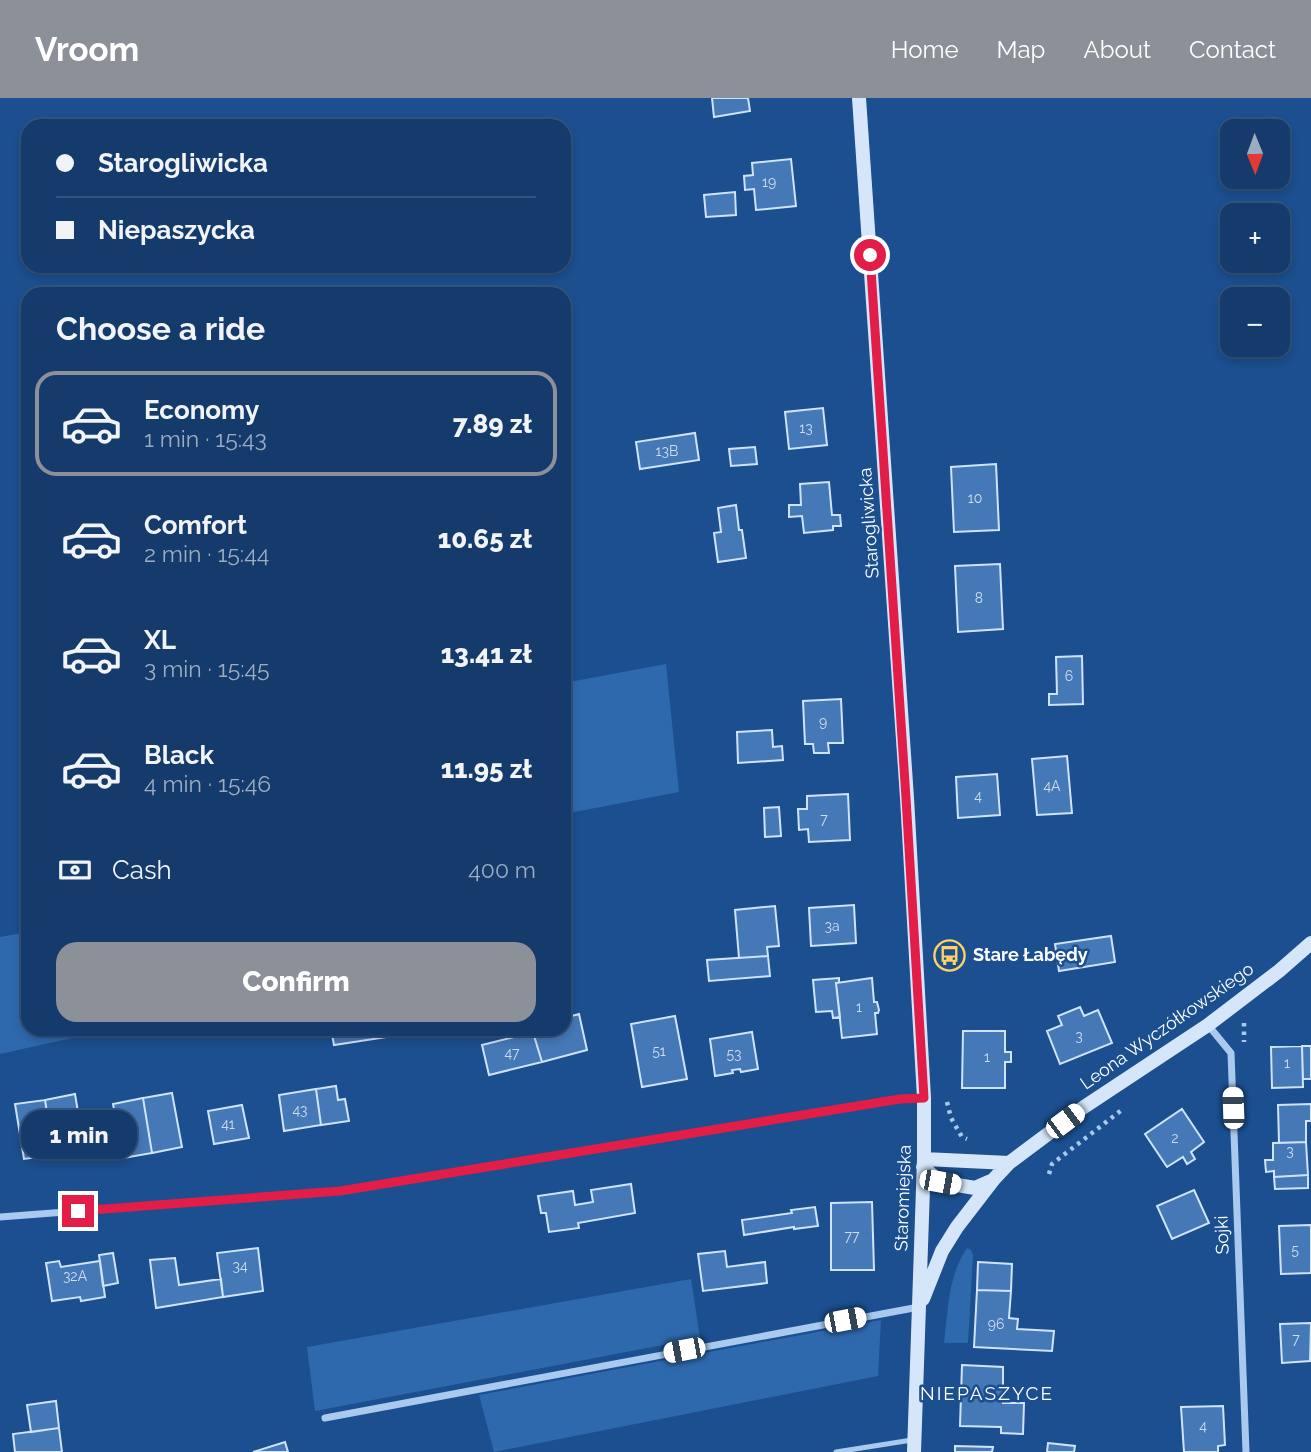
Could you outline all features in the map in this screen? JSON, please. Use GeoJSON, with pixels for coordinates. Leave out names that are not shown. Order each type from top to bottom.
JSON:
{"type":"FeatureCollection","features":[{"type":"Feature","properties":{"kind":"street","name":"Starogliwicka"},"geometry":{"type":"LineString","coordinates":[[859,98],[916,945]]}},
{"type":"Feature","properties":{"kind":"street","name":"Leona Wyczółkowskiego"},"geometry":{"type":"LineString","coordinates":[[920,1306],[947,1243],[1009,1163],[1084,1107],[1208,1025],[1311,943]]}},
{"type":"Feature","properties":{"kind":"street","name":"Staromiejska"},"geometry":{"type":"LineString","coordinates":[[914,1446],[924,1163],[924,1098],[916,945]]}},
{"type":"Feature","properties":{"kind":"street","name":"Sojki"},"geometry":{"type":"LineString","coordinates":[[1208,1025],[1231,1053],[1245,1452]]}},
{"type":"Feature","properties":{"kind":"street"},"geometry":{"type":"LineString","coordinates":[[0,1217],[340,1191],[900,1099],[924,1098]]}},
{"type":"Feature","properties":{"kind":"street"},"geometry":{"type":"LineString","coordinates":[[924,1163],[1009,1163]]}},
{"type":"Feature","properties":{"kind":"street"},"geometry":{"type":"LineString","coordinates":[[924,1163],[940,1182],[975,1188],[994,1179]]}},
{"type":"Feature","properties":{"kind":"street"},"geometry":{"type":"LineString","coordinates":[[325,1418],[920,1306]]}},
{"type":"Feature","properties":{"kind":"lane"},"geometry":{"type":"LineString","coordinates":[[836,1452],[914,1446]]}},
{"type":"Feature","properties":{"kind":"path"},"geometry":{"type":"LineString","coordinates":[[946,1098],[951,1118],[962,1137],[974,1141]]}},
{"type":"Feature","properties":{"kind":"path"},"geometry":{"type":"LineString","coordinates":[[1049,1174],[1052,1164],[1127,1106]]}},
{"type":"Feature","properties":{"kind":"shaded area"},"geometry":{"type":"Polygon","coordinates":[[[666,664],[679,792],[571,813],[571,682],[666,664]]]}},
{"type":"Feature","properties":{"kind":"shaded area"},"geometry":{"type":"Polygon","coordinates":[[[21,933],[21,1036],[81,1036],[0,1054],[0,937],[21,933]]]}},
{"type":"Feature","properties":{"kind":"shaded area"},"geometry":{"type":"Polygon","coordinates":[[[967,1248],[973,1255],[968,1343],[944,1343],[952,1282],[967,1248]]]}},
{"type":"Feature","properties":{"kind":"shaded area"},"geometry":{"type":"Polygon","coordinates":[[[691,1279],[700,1338],[315,1411],[307,1347],[691,1279]]]}},
{"type":"Feature","properties":{"kind":"shaded area"},"geometry":{"type":"Polygon","coordinates":[[[881,1320],[878,1376],[494,1452],[479,1395],[881,1320]]]}},
{"type":"Feature","properties":{"kind":"building"},"geometry":{"type":"Polygon","coordinates":[[[712,98],[748,98],[750,111],[714,117],[712,98]]]}},
{"type":"Feature","properties":{"kind":"building"},"geometry":{"type":"Polygon","coordinates":[[[791,159],[796,206],[756,210],[754,189],[745,190],[744,176],[753,175],[752,163],[791,159]]]}},
{"type":"Feature","properties":{"kind":"building"},"geometry":{"type":"Polygon","coordinates":[[[735,192],[736,215],[706,217],[704,195],[735,192]]]}},
{"type":"Feature","properties":{"kind":"building"},"geometry":{"type":"Polygon","coordinates":[[[823,408],[827,445],[789,449],[785,412],[823,408]]]}},
{"type":"Feature","properties":{"kind":"building"},"geometry":{"type":"Polygon","coordinates":[[[695,433],[699,460],[640,469],[636,442],[695,433]]]}},
{"type":"Feature","properties":{"kind":"building"},"geometry":{"type":"Polygon","coordinates":[[[755,447],[757,464],[731,466],[729,449],[755,447]]]}},
{"type":"Feature","properties":{"kind":"building"},"geometry":{"type":"Polygon","coordinates":[[[996,464],[999,530],[954,532],[951,467],[996,464]]]}},
{"type":"Feature","properties":{"kind":"building"},"geometry":{"type":"Polygon","coordinates":[[[829,482],[832,515],[840,515],[841,526],[833,526],[833,530],[804,533],[802,516],[789,517],[789,505],[801,505],[800,484],[829,482]]]}},
{"type":"Feature","properties":{"kind":"building"},"geometry":{"type":"Polygon","coordinates":[[[736,505],[746,558],[718,562],[714,533],[721,532],[718,508],[736,505]]]}},
{"type":"Feature","properties":{"kind":"building"},"geometry":{"type":"Polygon","coordinates":[[[1000,564],[1003,629],[958,632],[955,566],[1000,564]]]}},
{"type":"Feature","properties":{"kind":"building"},"geometry":{"type":"Polygon","coordinates":[[[1082,656],[1083,704],[1049,705],[1049,694],[1057,694],[1056,657],[1082,656]]]}},
{"type":"Feature","properties":{"kind":"building"},"geometry":{"type":"Polygon","coordinates":[[[841,699],[843,743],[828,743],[829,753],[814,753],[813,744],[805,744],[803,701],[841,699]]]}},
{"type":"Feature","properties":{"kind":"building"},"geometry":{"type":"Polygon","coordinates":[[[772,730],[773,747],[782,746],[783,760],[738,763],[737,732],[772,730]]]}},
{"type":"Feature","properties":{"kind":"building"},"geometry":{"type":"Polygon","coordinates":[[[1067,756],[1072,813],[1037,815],[1032,759],[1067,756]]]}},
{"type":"Feature","properties":{"kind":"building"},"geometry":{"type":"Polygon","coordinates":[[[997,774],[1000,815],[958,818],[956,777],[997,774]]]}},
{"type":"Feature","properties":{"kind":"building"},"geometry":{"type":"Polygon","coordinates":[[[848,794],[850,840],[809,842],[808,829],[799,830],[798,809],[807,809],[807,796],[848,794]]]}},
{"type":"Feature","properties":{"kind":"building"},"geometry":{"type":"Polygon","coordinates":[[[779,807],[781,836],[765,837],[764,808],[779,807]]]}},
{"type":"Feature","properties":{"kind":"building"},"geometry":{"type":"Polygon","coordinates":[[[854,905],[856,943],[811,946],[809,908],[854,905]]]}},
{"type":"Feature","properties":{"kind":"building"},"geometry":{"type":"Polygon","coordinates":[[[775,906],[779,946],[767,947],[768,956],[739,958],[735,910],[775,906]]]}},
{"type":"Feature","properties":{"kind":"building"},"geometry":{"type":"Polygon","coordinates":[[[1111,936],[1115,962],[1059,971],[1055,944],[1111,936]]]}},
{"type":"Feature","properties":{"kind":"building"},"geometry":{"type":"Polygon","coordinates":[[[768,956],[770,976],[709,981],[707,960],[768,956]]]}},
{"type":"Feature","properties":{"kind":"building"},"geometry":{"type":"Polygon","coordinates":[[[839,978],[839,983],[836,983],[840,1017],[833,1018],[832,1011],[816,1012],[813,980],[839,978]]]}},
{"type":"Feature","properties":{"kind":"building"},"geometry":{"type":"Polygon","coordinates":[[[872,978],[874,1002],[877,1002],[879,1010],[875,1013],[877,1034],[842,1038],[836,983],[872,978]]]}},
{"type":"Feature","properties":{"kind":"building"},"geometry":{"type":"Polygon","coordinates":[[[1080,1007],[1084,1016],[1098,1010],[1112,1043],[1060,1064],[1047,1031],[1062,1025],[1058,1016],[1080,1007]]]}},
{"type":"Feature","properties":{"kind":"building"},"geometry":{"type":"Polygon","coordinates":[[[579,1014],[587,1050],[542,1062],[534,1036],[571,1036],[571,1016],[579,1014]]]}},
{"type":"Feature","properties":{"kind":"building"},"geometry":{"type":"Polygon","coordinates":[[[675,1016],[687,1079],[642,1087],[631,1024],[675,1016]]]}},
{"type":"Feature","properties":{"kind":"building"},"geometry":{"type":"Polygon","coordinates":[[[963,1031],[1005,1031],[1005,1052],[1011,1052],[1011,1062],[1005,1062],[1005,1088],[962,1088],[963,1031]]]}},
{"type":"Feature","properties":{"kind":"building"},"geometry":{"type":"Polygon","coordinates":[[[752,1032],[758,1069],[741,1072],[740,1069],[732,1070],[733,1073],[715,1076],[710,1039],[752,1032]]]}},
{"type":"Feature","properties":{"kind":"building"},"geometry":{"type":"Polygon","coordinates":[[[332,1036],[387,1037],[334,1045],[332,1036]]]}},
{"type":"Feature","properties":{"kind":"building"},"geometry":{"type":"Polygon","coordinates":[[[518,1036],[534,1036],[542,1062],[489,1075],[482,1045],[518,1036]]]}},
{"type":"Feature","properties":{"kind":"building"},"geometry":{"type":"Polygon","coordinates":[[[1302,1046],[1311,1046],[1311,1079],[1303,1079],[1302,1046]]]}},
{"type":"Feature","properties":{"kind":"building"},"geometry":{"type":"Polygon","coordinates":[[[1302,1046],[1303,1087],[1272,1088],[1271,1047],[1302,1046]]]}},
{"type":"Feature","properties":{"kind":"building"},"geometry":{"type":"Polygon","coordinates":[[[336,1086],[338,1100],[345,1099],[349,1121],[321,1125],[316,1089],[336,1086]]]}},
{"type":"Feature","properties":{"kind":"building"},"geometry":{"type":"Polygon","coordinates":[[[316,1089],[321,1125],[284,1131],[279,1095],[316,1089]]]}},
{"type":"Feature","properties":{"kind":"building"},"geometry":{"type":"Polygon","coordinates":[[[172,1093],[182,1147],[152,1153],[143,1098],[172,1093]]]}},
{"type":"Feature","properties":{"kind":"building"},"geometry":{"type":"Polygon","coordinates":[[[75,1094],[84,1149],[54,1155],[45,1100],[75,1094]]]}},
{"type":"Feature","properties":{"kind":"building"},"geometry":{"type":"Polygon","coordinates":[[[143,1098],[152,1153],[123,1158],[113,1104],[143,1098]]]}},
{"type":"Feature","properties":{"kind":"building"},"geometry":{"type":"Polygon","coordinates":[[[45,1100],[54,1155],[24,1159],[15,1104],[45,1100]]]}},
{"type":"Feature","properties":{"kind":"building"},"geometry":{"type":"Polygon","coordinates":[[[1311,1104],[1311,1121],[1306,1121],[1306,1142],[1279,1143],[1278,1105],[1311,1104]]]}},
{"type":"Feature","properties":{"kind":"building"},"geometry":{"type":"Polygon","coordinates":[[[242,1105],[249,1138],[214,1144],[208,1111],[242,1105]]]}},
{"type":"Feature","properties":{"kind":"building"},"geometry":{"type":"Polygon","coordinates":[[[1182,1109],[1204,1142],[1191,1152],[1195,1159],[1187,1164],[1183,1157],[1167,1167],[1145,1134],[1182,1109]]]}},
{"type":"Feature","properties":{"kind":"building"},"geometry":{"type":"Polygon","coordinates":[[[1306,1142],[1308,1175],[1274,1177],[1274,1171],[1266,1172],[1265,1160],[1273,1160],[1273,1143],[1306,1142]]]}},
{"type":"Feature","properties":{"kind":"building"},"geometry":{"type":"Polygon","coordinates":[[[1308,1175],[1308,1188],[1275,1189],[1274,1177],[1308,1175]]]}},
{"type":"Feature","properties":{"kind":"building"},"geometry":{"type":"Polygon","coordinates":[[[631,1184],[635,1213],[578,1223],[579,1228],[549,1232],[546,1213],[541,1213],[538,1196],[573,1191],[575,1205],[593,1202],[591,1190],[631,1184]]]}},
{"type":"Feature","properties":{"kind":"building"},"geometry":{"type":"Polygon","coordinates":[[[1194,1190],[1209,1223],[1172,1239],[1157,1206],[1194,1190]]]}},
{"type":"Feature","properties":{"kind":"building"},"geometry":{"type":"Polygon","coordinates":[[[872,1202],[874,1270],[831,1270],[831,1203],[872,1202]]]}},
{"type":"Feature","properties":{"kind":"building"},"geometry":{"type":"Polygon","coordinates":[[[815,1207],[818,1226],[744,1235],[742,1220],[815,1207]]]}},
{"type":"Feature","properties":{"kind":"building"},"geometry":{"type":"Polygon","coordinates":[[[1311,1225],[1311,1273],[1281,1274],[1279,1226],[1311,1225]]]}},
{"type":"Feature","properties":{"kind":"building"},"geometry":{"type":"Polygon","coordinates":[[[258,1248],[263,1291],[223,1297],[217,1253],[258,1248]]]}},
{"type":"Feature","properties":{"kind":"building"},"geometry":{"type":"Polygon","coordinates":[[[725,1251],[727,1267],[765,1262],[767,1283],[703,1291],[698,1254],[725,1251]]]}},
{"type":"Feature","properties":{"kind":"building"},"geometry":{"type":"Polygon","coordinates":[[[113,1253],[118,1283],[103,1286],[99,1255],[113,1253]]]}},
{"type":"Feature","properties":{"kind":"building"},"geometry":{"type":"Polygon","coordinates":[[[175,1258],[179,1285],[221,1279],[223,1297],[156,1308],[150,1260],[175,1258]]]}},
{"type":"Feature","properties":{"kind":"building"},"geometry":{"type":"Polygon","coordinates":[[[59,1261],[61,1267],[100,1261],[105,1297],[81,1301],[80,1297],[52,1301],[46,1263],[59,1261]]]}},
{"type":"Feature","properties":{"kind":"building"},"geometry":{"type":"Polygon","coordinates":[[[978,1262],[1012,1264],[1011,1291],[977,1290],[978,1262]]]}},
{"type":"Feature","properties":{"kind":"building"},"geometry":{"type":"Polygon","coordinates":[[[977,1290],[1011,1291],[1009,1318],[1018,1319],[1017,1329],[1054,1331],[1052,1351],[974,1347],[977,1290]]]}},
{"type":"Feature","properties":{"kind":"building"},"geometry":{"type":"Polygon","coordinates":[[[1311,1323],[1310,1361],[1282,1363],[1280,1324],[1311,1323]]]}},
{"type":"Feature","properties":{"kind":"building"},"geometry":{"type":"Polygon","coordinates":[[[962,1365],[1003,1367],[1003,1403],[1024,1403],[1023,1434],[1001,1433],[1001,1427],[960,1426],[962,1365]]]}},
{"type":"Feature","properties":{"kind":"building"},"geometry":{"type":"Polygon","coordinates":[[[56,1401],[59,1428],[31,1432],[27,1405],[56,1401]]]}},
{"type":"Feature","properties":{"kind":"building"},"geometry":{"type":"Polygon","coordinates":[[[1223,1406],[1225,1445],[1218,1446],[1218,1452],[1184,1452],[1181,1407],[1223,1406]]]}},
{"type":"Feature","properties":{"kind":"building"},"geometry":{"type":"Polygon","coordinates":[[[59,1428],[62,1452],[15,1452],[13,1434],[59,1428]]]}},
{"type":"Feature","properties":{"kind":"building"},"geometry":{"type":"Polygon","coordinates":[[[285,1442],[288,1452],[253,1452],[285,1442]]]}},
{"type":"Feature","properties":{"kind":"building"},"geometry":{"type":"Polygon","coordinates":[[[1048,1443],[1075,1446],[1074,1452],[1047,1452],[1048,1443]]]}},
{"type":"Feature","properties":{"kind":"building"},"geometry":{"type":"Polygon","coordinates":[[[955,1446],[993,1447],[992,1452],[955,1452],[955,1446]]]}},
{"type":"Feature","properties":{"kind":"place","name":"Stare Łabędy"},"geometry":{"type":"Point","coordinates":[950,955]}},
{"type":"Feature","properties":{"kind":"district","name":"NIEPASZYCE"},"geometry":{"type":"Point","coordinates":[987,1393]}},
{"type":"Feature","properties":{"kind":"route"},"geometry":{"type":"LineString","coordinates":[[78,1211],[340,1191],[900,1099],[924,1098],[870,255]]}}]}
